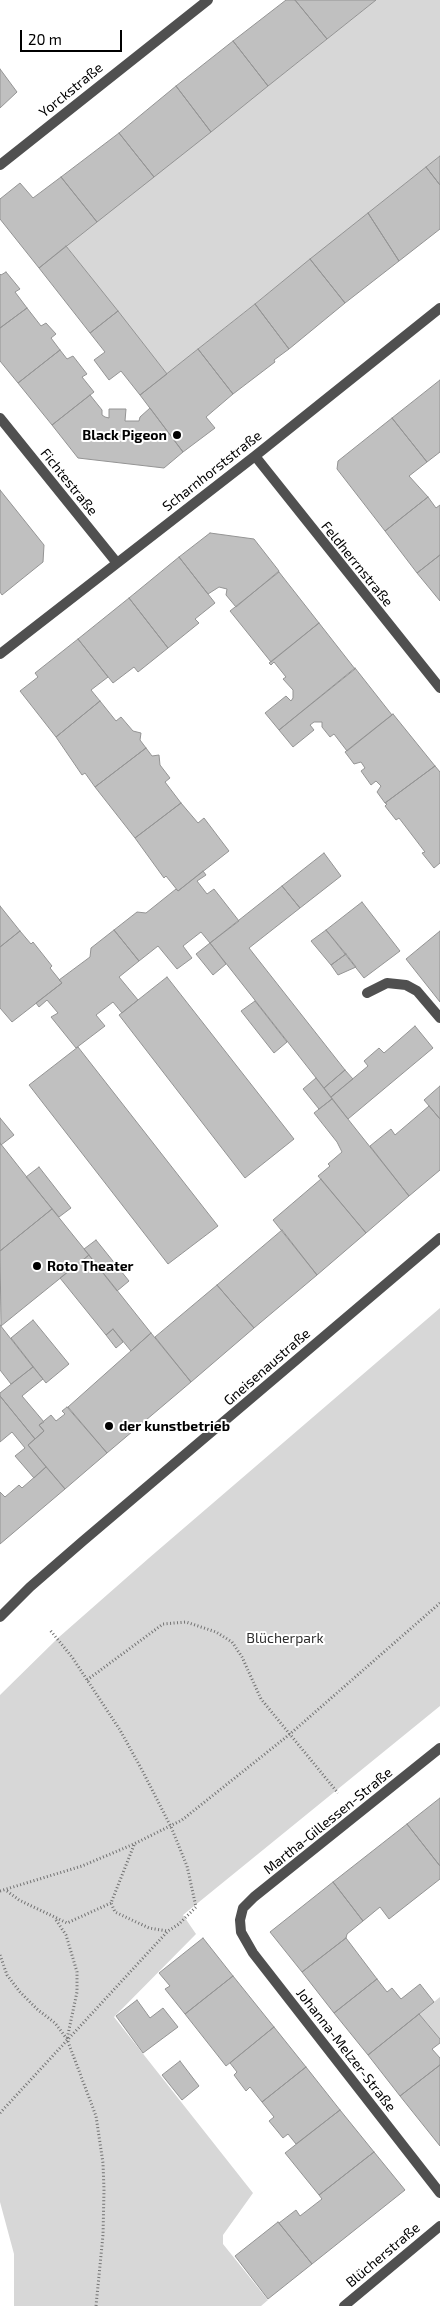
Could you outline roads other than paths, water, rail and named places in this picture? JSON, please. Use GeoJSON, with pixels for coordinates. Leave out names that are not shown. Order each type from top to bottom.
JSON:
{"type":"FeatureCollection","features":[{"type":"Feature","properties":{"kind":"street","name":"Yorckstraße"},"geometry":{"type":"LineString","coordinates":[[0,165],[208,0]]}},
{"type":"Feature","properties":{"kind":"street","name":"Scharnhorststraße"},"geometry":{"type":"LineString","coordinates":[[0,654],[255,456],[440,308]]}},
{"type":"Feature","properties":{"kind":"street","name":"Fichtestraße"},"geometry":{"type":"LineString","coordinates":[[2,424],[116,563]]}},
{"type":"Feature","properties":{"kind":"street","name":"Feldherrnstraße"},"geometry":{"type":"LineString","coordinates":[[255,456],[440,688]]}},
{"type":"Feature","properties":{"kind":"street"},"geometry":{"type":"LineString","coordinates":[[367,993],[387,984],[406,985],[417,991],[440,1018]]}},
{"type":"Feature","properties":{"kind":"street","name":"Gneisenaustraße"},"geometry":{"type":"LineString","coordinates":[[0,1616],[83,1541],[440,1238]]}},
{"type":"Feature","properties":{"kind":"street","name":"Martha-Gillessen-Straße"},"geometry":{"type":"LineString","coordinates":[[240,1920],[244,1908],[254,1897],[440,1748]]}},
{"type":"Feature","properties":{"kind":"street","name":"Johanna-Melzer-Straße"},"geometry":{"type":"LineString","coordinates":[[240,1920],[241,1932],[253,1953],[440,2193]]}},
{"type":"Feature","properties":{"kind":"street","name":"Blücherstraße"},"geometry":{"type":"LineString","coordinates":[[344,2306],[440,2226]]}},
{"type":"Feature","properties":{"kind":"place","name":"Black Pigeon"},"geometry":{"type":"Point","coordinates":[177,435]}},
{"type":"Feature","properties":{"kind":"place","name":"Roto Theater"},"geometry":{"type":"Point","coordinates":[37,1266]}},
{"type":"Feature","properties":{"kind":"place","name":"der kunstbetrieb"},"geometry":{"type":"Point","coordinates":[109,1426]}},
{"type":"Feature","properties":{"kind":"park label","name":"Blücherpark"},"geometry":{"type":"Point","coordinates":[285,1638]}}]}
